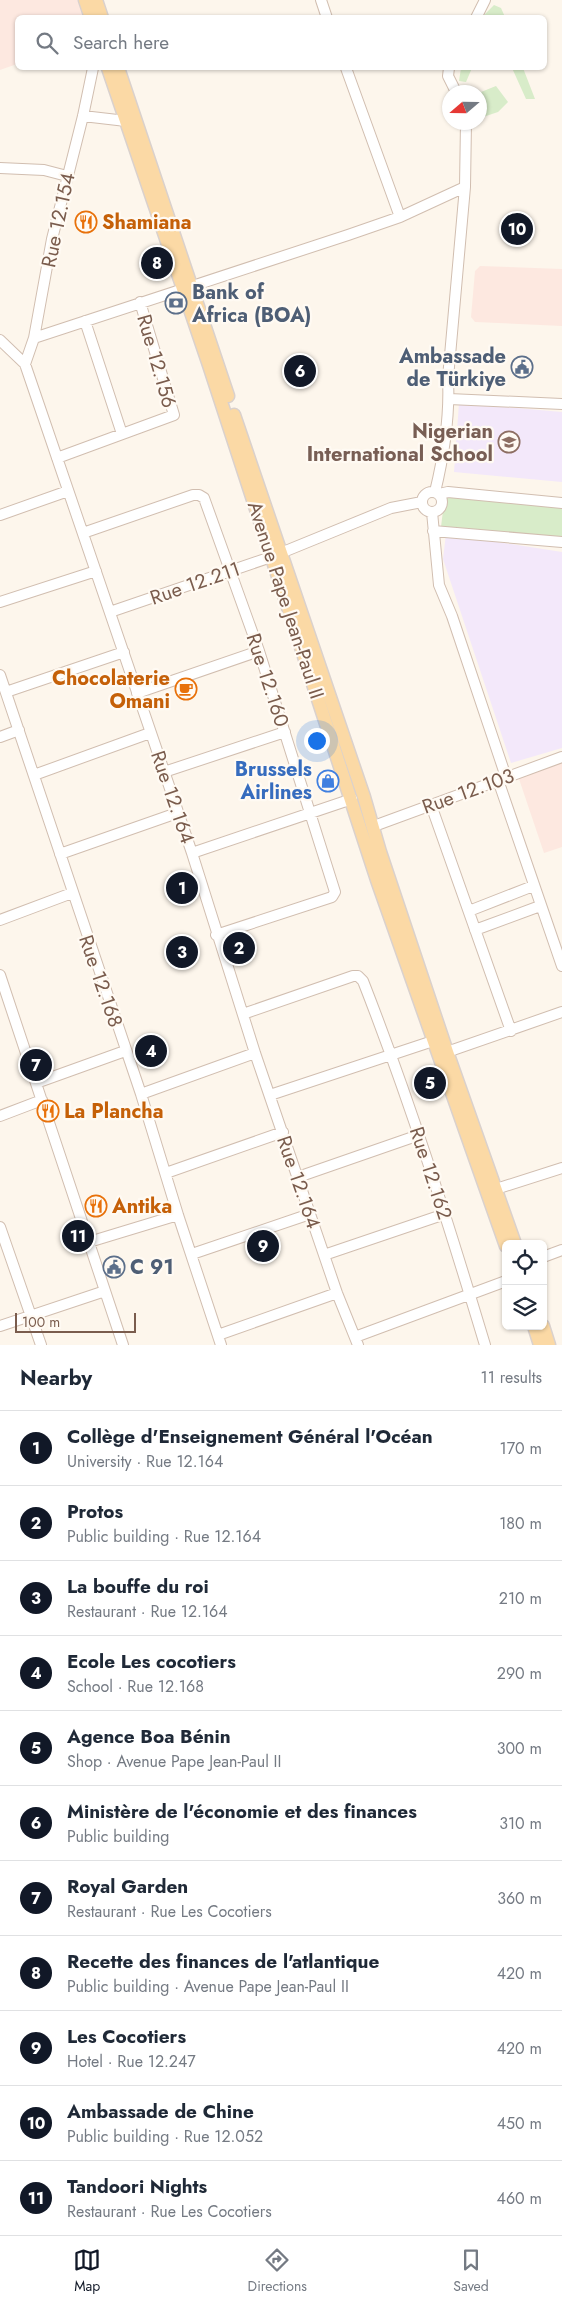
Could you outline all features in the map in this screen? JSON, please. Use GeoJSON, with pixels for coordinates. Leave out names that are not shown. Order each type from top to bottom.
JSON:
{"type":"FeatureCollection","features":[{"type":"Feature","properties":{"kind":"main road"},"geometry":{"type":"LineString","coordinates":[[85,0],[90,15]]}},
{"type":"Feature","properties":{"kind":"main road"},"geometry":{"type":"LineString","coordinates":[[96,0],[101,15]]}},
{"type":"Feature","properties":{"kind":"main road","name":"Avenue Pape Jean-Paul II"},"geometry":{"type":"LineString","coordinates":[[109,70],[187,288]]}},
{"type":"Feature","properties":{"kind":"main road","name":"Avenue Pape Jean-Paul II"},"geometry":{"type":"LineString","coordinates":[[119,70],[187,288],[276,556],[352,799],[432,1040],[504,1240]]}},
{"type":"Feature","properties":{"kind":"main road","name":"Avenue Pape Jean-Paul II"},"geometry":{"type":"LineString","coordinates":[[276,556],[374,826],[380,852],[447,1052],[514,1240]]}},
{"type":"Feature","properties":{"kind":"main road"},"geometry":{"type":"LineString","coordinates":[[535,1330],[540,1345]]}},
{"type":"Feature","properties":{"kind":"main road"},"geometry":{"type":"LineString","coordinates":[[544,1330],[550,1345]]}},
{"type":"Feature","properties":{"kind":"street"},"geometry":{"type":"LineString","coordinates":[[321,0],[326,15]]}},
{"type":"Feature","properties":{"kind":"street"},"geometry":{"type":"LineString","coordinates":[[478,15],[485,0]]}},
{"type":"Feature","properties":{"kind":"street"},"geometry":{"type":"LineString","coordinates":[[347,70],[400,217]]}},
{"type":"Feature","properties":{"kind":"street"},"geometry":{"type":"LineString","coordinates":[[449,70],[448,76],[452,85]]}},
{"type":"Feature","properties":{"kind":"street","name":"Rue 12.154"},"geometry":{"type":"LineString","coordinates":[[24,364],[34,338],[52,238],[83,116],[92,72]]}},
{"type":"Feature","properties":{"kind":"street"},"geometry":{"type":"LineString","coordinates":[[83,116],[126,121]]}},
{"type":"Feature","properties":{"kind":"street"},"geometry":{"type":"LineString","coordinates":[[432,512],[441,505],[437,493],[445,452],[449,399],[448,378],[465,187],[466,130]]}},
{"type":"Feature","properties":{"kind":"street"},"geometry":{"type":"LineString","coordinates":[[0,168],[44,170],[67,176]]}},
{"type":"Feature","properties":{"kind":"street"},"geometry":{"type":"LineString","coordinates":[[34,338],[400,217],[465,187]]}},
{"type":"Feature","properties":{"kind":"street","name":"Rue 12.156"},"geometry":{"type":"LineString","coordinates":[[57,458],[174,415],[140,302]]}},
{"type":"Feature","properties":{"kind":"street"},"geometry":{"type":"LineString","coordinates":[[85,321],[122,434]]}},
{"type":"Feature","properties":{"kind":"street"},"geometry":{"type":"LineString","coordinates":[[0,340],[24,364]]}},
{"type":"Feature","properties":{"kind":"street","name":"Rue 12.164"},"geometry":{"type":"LineString","coordinates":[[24,364],[192,853],[216,935],[255,1053],[337,1293],[357,1341]]}},
{"type":"Feature","properties":{"kind":"street"},"geometry":{"type":"LineString","coordinates":[[449,399],[562,404]]}},
{"type":"Feature","properties":{"kind":"street"},"geometry":{"type":"LineString","coordinates":[[0,515],[68,491]]}},
{"type":"Feature","properties":{"kind":"street"},"geometry":{"type":"LineString","coordinates":[[432,512],[425,509],[422,502],[424,495],[448,492],[562,503]]}},
{"type":"Feature","properties":{"kind":"street","name":"Rue 12.160"},"geometry":{"type":"LineString","coordinates":[[83,532],[193,495],[204,498],[259,650],[312,813],[335,892],[332,897],[216,935]]}},
{"type":"Feature","properties":{"kind":"street","name":"Rue 12.211"},"geometry":{"type":"LineString","coordinates":[[110,612],[276,556],[383,511],[422,502]]}},
{"type":"Feature","properties":{"kind":"street"},"geometry":{"type":"LineString","coordinates":[[432,512],[439,585],[452,616],[533,886],[561,962]]}},
{"type":"Feature","properties":{"kind":"street"},"geometry":{"type":"LineString","coordinates":[[433,531],[562,542]]}},
{"type":"Feature","properties":{"kind":"street"},"geometry":{"type":"LineString","coordinates":[[0,602],[96,571]]}},
{"type":"Feature","properties":{"kind":"street"},"geometry":{"type":"LineString","coordinates":[[137,693],[259,650]]}},
{"type":"Feature","properties":{"kind":"street"},"geometry":{"type":"LineString","coordinates":[[6,692],[124,652]]}},
{"type":"Feature","properties":{"kind":"street","name":"Rue 12.168"},"geometry":{"type":"LineString","coordinates":[[0,675],[125,1052],[141,1094],[178,1215],[220,1340]]}},
{"type":"Feature","properties":{"kind":"street"},"geometry":{"type":"LineString","coordinates":[[0,737],[19,730]]}},
{"type":"Feature","properties":{"kind":"street"},"geometry":{"type":"LineString","coordinates":[[164,772],[285,732]]}},
{"type":"Feature","properties":{"kind":"street"},"geometry":{"type":"LineString","coordinates":[[34,775],[150,733]]}},
{"type":"Feature","properties":{"kind":"street","name":"Rue 12.103"},"geometry":{"type":"LineString","coordinates":[[374,826],[562,757]]}},
{"type":"Feature","properties":{"kind":"street"},"geometry":{"type":"LineString","coordinates":[[192,853],[352,799]]}},
{"type":"Feature","properties":{"kind":"street"},"geometry":{"type":"LineString","coordinates":[[431,805],[511,1031]]}},
{"type":"Feature","properties":{"kind":"street"},"geometry":{"type":"LineString","coordinates":[[60,854],[177,813]]}},
{"type":"Feature","properties":{"kind":"street"},"geometry":{"type":"LineString","coordinates":[[468,911],[533,886]]}},
{"type":"Feature","properties":{"kind":"street"},"geometry":{"type":"LineString","coordinates":[[0,920],[72,893]]}},
{"type":"Feature","properties":{"kind":"street"},"geometry":{"type":"LineString","coordinates":[[475,930],[540,906]]}},
{"type":"Feature","properties":{"kind":"street"},"geometry":{"type":"LineString","coordinates":[[0,975],[123,1345]]}},
{"type":"Feature","properties":{"kind":"street","name":"Rue 12.162"},"geometry":{"type":"LineString","coordinates":[[243,1014],[352,976],[358,976],[363,981],[392,1054],[445,1214],[485,1345]]}},
{"type":"Feature","properties":{"kind":"street"},"geometry":{"type":"LineString","coordinates":[[447,1052],[562,1012]]}},
{"type":"Feature","properties":{"kind":"street"},"geometry":{"type":"LineString","coordinates":[[270,1095],[432,1040]]}},
{"type":"Feature","properties":{"kind":"street"},"geometry":{"type":"LineString","coordinates":[[36,1083],[125,1052]]}},
{"type":"Feature","properties":{"kind":"street"},"geometry":{"type":"LineString","coordinates":[[141,1094],[255,1053]]}},
{"type":"Feature","properties":{"kind":"street"},"geometry":{"type":"LineString","coordinates":[[0,1116],[42,1100]]}},
{"type":"Feature","properties":{"kind":"street"},"geometry":{"type":"LineString","coordinates":[[166,1173],[283,1132]]}},
{"type":"Feature","properties":{"kind":"street"},"geometry":{"type":"LineString","coordinates":[[298,1177],[419,1135]]}},
{"type":"Feature","properties":{"kind":"street"},"geometry":{"type":"LineString","coordinates":[[496,1189],[562,1168]]}},
{"type":"Feature","properties":{"kind":"street"},"geometry":{"type":"LineString","coordinates":[[192,1254],[310,1214]]}},
{"type":"Feature","properties":{"kind":"street"},"geometry":{"type":"LineString","coordinates":[[324,1255],[445,1214]]}},
{"type":"Feature","properties":{"kind":"street"},"geometry":{"type":"LineString","coordinates":[[89,1242],[178,1215]]}},
{"type":"Feature","properties":{"kind":"street"},"geometry":{"type":"LineString","coordinates":[[0,1227],[41,1345]]}},
{"type":"Feature","properties":{"kind":"street"},"geometry":{"type":"LineString","coordinates":[[547,1256],[562,1250]]}},
{"type":"Feature","properties":{"kind":"street"},"geometry":{"type":"LineString","coordinates":[[357,1341],[469,1293],[502,1282]]}},
{"type":"Feature","properties":{"kind":"street"},"geometry":{"type":"LineString","coordinates":[[0,1326],[105,1291]]}},
{"type":"Feature","properties":{"kind":"street"},"geometry":{"type":"LineString","coordinates":[[220,1340],[337,1293]]}},
{"type":"Feature","properties":{"kind":"shaded area"},"geometry":{"type":"Polygon","coordinates":[[[0,0],[79,0],[84,15],[15,15],[15,65],[0,70],[0,0]]]}},
{"type":"Feature","properties":{"kind":"shaded area"},"geometry":{"type":"Polygon","coordinates":[[[480,266],[562,269],[562,326],[475,322],[471,317],[475,271],[480,266]]]}},
{"type":"Feature","properties":{"kind":"shaded area","name":"Nigerian International School"},"geometry":{"type":"Polygon","coordinates":[[[459,403],[562,412],[562,482],[454,472],[459,403]]]}},
{"type":"Feature","properties":{"kind":"shaded area"},"geometry":{"type":"Polygon","coordinates":[[[446,534],[562,552],[562,748],[511,763],[443,559],[446,534]]]}},
{"type":"Feature","properties":{"kind":"shaded area"},"geometry":{"type":"Polygon","coordinates":[[[562,761],[562,847],[544,853],[518,776],[562,761]]]}},
{"type":"Feature","properties":{"kind":"green space"},"geometry":{"type":"Polygon","coordinates":[[[494,5],[501,8],[504,15],[484,15],[494,5]]]}},
{"type":"Feature","properties":{"kind":"green space"},"geometry":{"type":"Polygon","coordinates":[[[461,70],[471,70],[466,82],[459,81],[461,70]]]}},
{"type":"Feature","properties":{"kind":"green space"},"geometry":{"type":"Polygon","coordinates":[[[513,70],[524,70],[535,99],[526,99],[513,70]]]}},
{"type":"Feature","properties":{"kind":"green space"},"geometry":{"type":"Polygon","coordinates":[[[496,86],[508,102],[498,112],[487,116],[487,90],[496,86]]]}},
{"type":"Feature","properties":{"kind":"green space"},"geometry":{"type":"Polygon","coordinates":[[[445,494],[562,507],[562,540],[441,527],[445,494]]]}},
{"type":"Feature","properties":{"kind":"place","name":"Shamiana"},"geometry":{"type":"Point","coordinates":[86,222]}},
{"type":"Feature","properties":{"kind":"place","name":"Ambassade de Chine"},"geometry":{"type":"Point","coordinates":[517,229]}},
{"type":"Feature","properties":{"kind":"place","name":"Recette des finances de l'atlantique"},"geometry":{"type":"Point","coordinates":[157,263]}},
{"type":"Feature","properties":{"kind":"place","name":"Bank of Africa (BOA)"},"geometry":{"type":"Point","coordinates":[176,303]}},
{"type":"Feature","properties":{"kind":"place","name":"Ambassade de Türkiye"},"geometry":{"type":"Point","coordinates":[522,367]}},
{"type":"Feature","properties":{"kind":"place","name":"Ministère de l'économie et des finances"},"geometry":{"type":"Point","coordinates":[300,371]}},
{"type":"Feature","properties":{"kind":"place","name":"Nigerian International School"},"geometry":{"type":"Point","coordinates":[509,442]}},
{"type":"Feature","properties":{"kind":"place","name":"Chocolaterie Omani"},"geometry":{"type":"Point","coordinates":[186,689]}},
{"type":"Feature","properties":{"kind":"place","name":"Brussels Airlines"},"geometry":{"type":"Point","coordinates":[328,781]}},
{"type":"Feature","properties":{"kind":"place","name":"Collège d'Enseignement Général l'Océan"},"geometry":{"type":"Point","coordinates":[182,888]}},
{"type":"Feature","properties":{"kind":"place","name":"Protos"},"geometry":{"type":"Point","coordinates":[239,948]}},
{"type":"Feature","properties":{"kind":"place","name":"La bouffe du roi"},"geometry":{"type":"Point","coordinates":[182,952]}},
{"type":"Feature","properties":{"kind":"place","name":"Ecole Les cocotiers"},"geometry":{"type":"Point","coordinates":[151,1051]}},
{"type":"Feature","properties":{"kind":"place","name":"Royal Garden"},"geometry":{"type":"Point","coordinates":[36,1065]}},
{"type":"Feature","properties":{"kind":"place","name":"Agence Boa Bénin"},"geometry":{"type":"Point","coordinates":[430,1083]}},
{"type":"Feature","properties":{"kind":"place","name":"La Plancha"},"geometry":{"type":"Point","coordinates":[48,1111]}},
{"type":"Feature","properties":{"kind":"place","name":"Antika"},"geometry":{"type":"Point","coordinates":[96,1206]}},
{"type":"Feature","properties":{"kind":"place","name":"Tandoori Nights"},"geometry":{"type":"Point","coordinates":[78,1236]}},
{"type":"Feature","properties":{"kind":"place","name":"Les Cocotiers"},"geometry":{"type":"Point","coordinates":[263,1246]}},
{"type":"Feature","properties":{"kind":"place","name":"C 91"},"geometry":{"type":"Point","coordinates":[114,1267]}}]}
